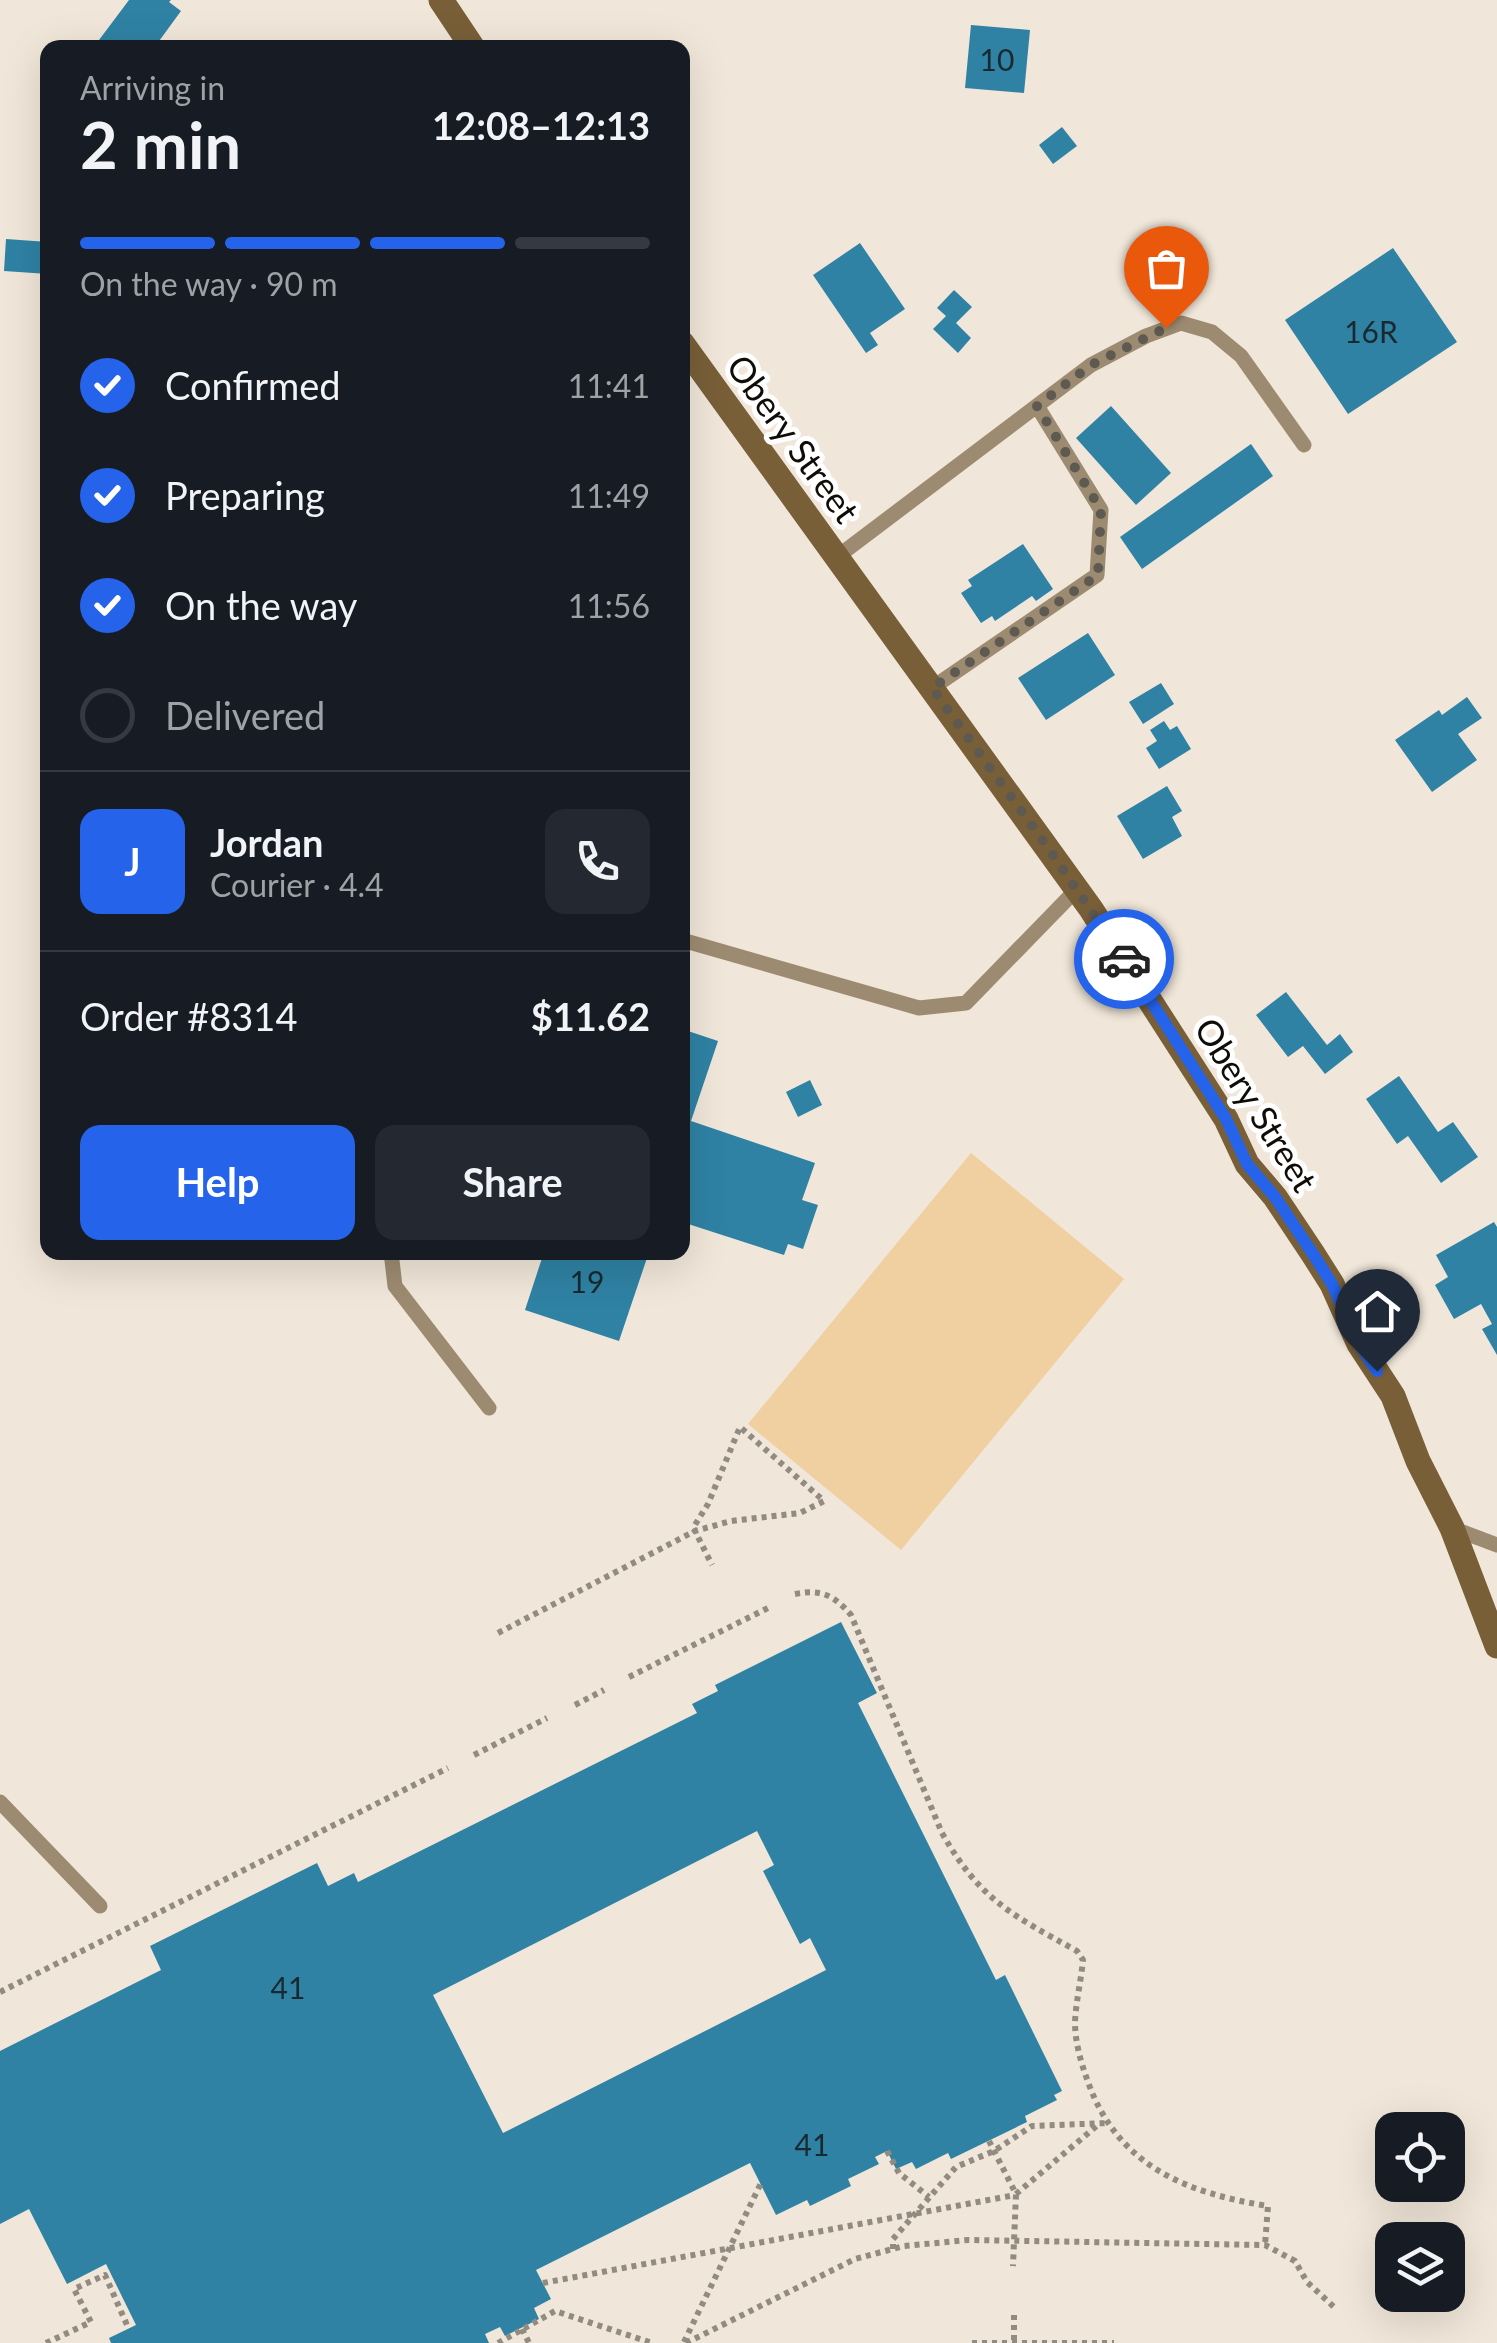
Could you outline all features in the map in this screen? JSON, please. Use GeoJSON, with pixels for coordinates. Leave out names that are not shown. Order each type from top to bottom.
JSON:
{"type":"FeatureCollection","features":[{"type":"Feature","properties":{"kind":"main road"},"geometry":{"type":"LineString","coordinates":[[441,0],[468,40]]}},
{"type":"Feature","properties":{"kind":"main road","name":"Obery Street"},"geometry":{"type":"LineString","coordinates":[[690,353],[1077,889],[1226,1119],[1247,1164],[1275,1197],[1332,1284],[1359,1344],[1393,1396],[1418,1462],[1452,1528],[1497,1646]]}},
{"type":"Feature","properties":{"kind":"lane"},"geometry":{"type":"LineString","coordinates":[[837,557],[1091,365],[1146,336],[1181,323],[1197,325],[1227,342],[1304,445]]}},
{"type":"Feature","properties":{"kind":"lane"},"geometry":{"type":"LineString","coordinates":[[932,688],[1098,575],[1101,510],[1037,406]]}},
{"type":"Feature","properties":{"kind":"lane"},"geometry":{"type":"LineString","coordinates":[[690,942],[919,1008],[966,1004],[1077,889]]}},
{"type":"Feature","properties":{"kind":"lane"},"geometry":{"type":"LineString","coordinates":[[392,1260],[395,1286],[489,1408]]}},
{"type":"Feature","properties":{"kind":"lane"},"geometry":{"type":"LineString","coordinates":[[1452,1528],[1497,1545]]}},
{"type":"Feature","properties":{"kind":"lane"},"geometry":{"type":"LineString","coordinates":[[0,1802],[100,1906]]}},
{"type":"Feature","properties":{"kind":"path"},"geometry":{"type":"LineString","coordinates":[[498,1633],[695,1531],[731,1521],[800,1514],[824,1501],[740,1427],[708,1504],[693,1528],[695,1531],[712,1565]]}},
{"type":"Feature","properties":{"kind":"path"},"geometry":{"type":"LineString","coordinates":[[794,1594],[824,1592],[838,1599],[851,1616],[942,1833],[961,1866],[1007,1912],[1077,1952],[1084,1960],[1075,2024],[1078,2050],[1105,2123],[1133,2153],[1158,2172],[1203,2194],[1268,2206],[1265,2245]]}},
{"type":"Feature","properties":{"kind":"path"},"geometry":{"type":"LineString","coordinates":[[629,1677],[768,1608]]}},
{"type":"Feature","properties":{"kind":"path"},"geometry":{"type":"LineString","coordinates":[[575,1705],[604,1690]]}},
{"type":"Feature","properties":{"kind":"path"},"geometry":{"type":"LineString","coordinates":[[474,1755],[548,1718]]}},
{"type":"Feature","properties":{"kind":"path"},"geometry":{"type":"LineString","coordinates":[[0,1992],[448,1768]]}},
{"type":"Feature","properties":{"kind":"path"},"geometry":{"type":"LineString","coordinates":[[893,2249],[893,2239],[956,2167],[994,2151],[1032,2126],[1105,2123]]}},
{"type":"Feature","properties":{"kind":"path"},"geometry":{"type":"LineString","coordinates":[[543,2284],[1016,2194],[1105,2123]]}},
{"type":"Feature","properties":{"kind":"path"},"geometry":{"type":"LineString","coordinates":[[989,2140],[1016,2194],[1013,2266]]}},
{"type":"Feature","properties":{"kind":"path"},"geometry":{"type":"LineString","coordinates":[[887,2151],[899,2174],[929,2197]]}},
{"type":"Feature","properties":{"kind":"path"},"geometry":{"type":"LineString","coordinates":[[685,2343],[760,2183]]}},
{"type":"Feature","properties":{"kind":"path"},"geometry":{"type":"LineString","coordinates":[[685,2343],[855,2259],[893,2249],[968,2240],[1265,2245],[1295,2261],[1307,2282],[1334,2307]]}},
{"type":"Feature","properties":{"kind":"path"},"geometry":{"type":"LineString","coordinates":[[46,2343],[91,2322],[74,2288],[105,2274],[127,2325]]}},
{"type":"Feature","properties":{"kind":"path"},"geometry":{"type":"LineString","coordinates":[[498,2343],[556,2311],[652,2343]]}},
{"type":"Feature","properties":{"kind":"path"},"geometry":{"type":"LineString","coordinates":[[1014,2315],[1014,2342]]}},
{"type":"Feature","properties":{"kind":"path"},"geometry":{"type":"LineString","coordinates":[[522,2329],[529,2343]]}},
{"type":"Feature","properties":{"kind":"path"},"geometry":{"type":"LineString","coordinates":[[972,2343],[1114,2343]]}},
{"type":"Feature","properties":{"kind":"shaded area"},"geometry":{"type":"Polygon","coordinates":[[[971,1153],[1124,1279],[901,1550],[748,1424],[971,1153]]]}},
{"type":"Feature","properties":{"kind":"building"},"geometry":{"type":"Polygon","coordinates":[[[129,0],[171,0],[181,11],[160,40],[99,40],[129,0]]]}},
{"type":"Feature","properties":{"kind":"building"},"geometry":{"type":"Polygon","coordinates":[[[971,25],[1030,30],[1024,93],[965,88],[971,25]]]}},
{"type":"Feature","properties":{"kind":"building"},"geometry":{"type":"Polygon","coordinates":[[[1062,127],[1077,146],[1053,164],[1039,145],[1062,127]]]}},
{"type":"Feature","properties":{"kind":"building"},"geometry":{"type":"Polygon","coordinates":[[[6,239],[40,241],[40,273],[4,271],[6,239]]]}},
{"type":"Feature","properties":{"kind":"building"},"geometry":{"type":"Polygon","coordinates":[[[860,243],[905,309],[870,333],[878,345],[866,353],[813,275],[860,243]]]}},
{"type":"Feature","properties":{"kind":"building"},"geometry":{"type":"Polygon","coordinates":[[[1393,248],[1457,342],[1348,414],[1285,320],[1393,248]]]}},
{"type":"Feature","properties":{"kind":"building"},"geometry":{"type":"Polygon","coordinates":[[[954,290],[972,307],[956,323],[971,338],[958,353],[933,329],[946,316],[937,308],[954,290]]]}},
{"type":"Feature","properties":{"kind":"building"},"geometry":{"type":"Polygon","coordinates":[[[1111,406],[1171,473],[1136,505],[1076,438],[1111,406]]]}},
{"type":"Feature","properties":{"kind":"building"},"geometry":{"type":"Polygon","coordinates":[[[1251,444],[1273,476],[1142,569],[1120,537],[1251,444]]]}},
{"type":"Feature","properties":{"kind":"building"},"geometry":{"type":"Polygon","coordinates":[[[1023,544],[1053,589],[1036,601],[1032,596],[995,621],[992,616],[981,623],[961,593],[972,586],[968,580],[1023,544]]]}},
{"type":"Feature","properties":{"kind":"building"},"geometry":{"type":"Polygon","coordinates":[[[1088,633],[1115,675],[1046,720],[1018,678],[1088,633]]]}},
{"type":"Feature","properties":{"kind":"building"},"geometry":{"type":"Polygon","coordinates":[[[1161,683],[1174,704],[1143,724],[1129,702],[1161,683]]]}},
{"type":"Feature","properties":{"kind":"building"},"geometry":{"type":"Polygon","coordinates":[[[1467,697],[1482,718],[1458,734],[1477,760],[1432,792],[1395,740],[1439,710],[1442,715],[1467,697]]]}},
{"type":"Feature","properties":{"kind":"building"},"geometry":{"type":"Polygon","coordinates":[[[1164,721],[1170,730],[1177,726],[1191,749],[1159,769],[1146,748],[1157,741],[1150,730],[1164,721]]]}},
{"type":"Feature","properties":{"kind":"building"},"geometry":{"type":"Polygon","coordinates":[[[1167,786],[1182,811],[1172,817],[1182,836],[1143,859],[1117,816],[1167,786]]]}},
{"type":"Feature","properties":{"kind":"building"},"geometry":{"type":"Polygon","coordinates":[[[1286,992],[1327,1045],[1340,1034],[1353,1052],[1325,1074],[1303,1046],[1288,1057],[1256,1015],[1286,992]]]}},
{"type":"Feature","properties":{"kind":"building"},"geometry":{"type":"Polygon","coordinates":[[[690,1032],[718,1041],[691,1121],[815,1163],[802,1200],[818,1205],[803,1249],[788,1244],[784,1255],[690,1225],[690,1032]]]}},
{"type":"Feature","properties":{"kind":"building"},"geometry":{"type":"Polygon","coordinates":[[[1399,1076],[1438,1132],[1453,1122],[1478,1157],[1441,1183],[1408,1136],[1397,1144],[1366,1099],[1399,1076]]]}},
{"type":"Feature","properties":{"kind":"building"},"geometry":{"type":"Polygon","coordinates":[[[810,1080],[822,1105],[798,1117],[786,1092],[810,1080]]]}},
{"type":"Feature","properties":{"kind":"building"},"geometry":{"type":"Polygon","coordinates":[[[1494,1222],[1497,1355],[1482,1329],[1492,1324],[1481,1304],[1454,1319],[1435,1285],[1448,1277],[1436,1255],[1494,1222]]]}},
{"type":"Feature","properties":{"kind":"building"},"geometry":{"type":"Polygon","coordinates":[[[541,1260],[646,1260],[619,1341],[525,1310],[541,1260]]]}},
{"type":"Feature","properties":{"kind":"building"},"geometry":{"type":"Polygon","coordinates":[[[841,1622],[877,1693],[858,1703],[996,1980],[1005,1975],[1062,2091],[1054,2095],[1057,2100],[1025,2116],[1027,2122],[951,2159],[948,2153],[916,2169],[912,2162],[896,2169],[887,2151],[875,2157],[879,2164],[848,2179],[851,2186],[810,2206],[807,2200],[776,2215],[750,2163],[536,2270],[551,2299],[534,2308],[539,2319],[505,2336],[500,2327],[485,2334],[489,2343],[111,2343],[109,2338],[136,2325],[106,2264],[67,2284],[29,2209],[0,2224],[0,2051],[161,1970],[150,1946],[317,1863],[328,1886],[354,1873],[358,1882],[697,1713],[692,1704],[718,1691],[715,1685],[841,1622]],[[757,1831],[433,1995],[503,2133],[826,1970],[810,1938],[800,1944],[763,1871],[774,1865],[757,1831]]]}},
{"type":"Feature","properties":{"kind":"way so far"},"geometry":{"type":"LineString","coordinates":[[1124,959],[932,688],[1098,575],[1101,510],[1037,406],[1091,365],[1166,328]]}},
{"type":"Feature","properties":{"kind":"route"},"geometry":{"type":"LineString","coordinates":[[1124,959],[1226,1119],[1247,1164],[1275,1197],[1332,1284],[1359,1344],[1377,1371]]}}]}
